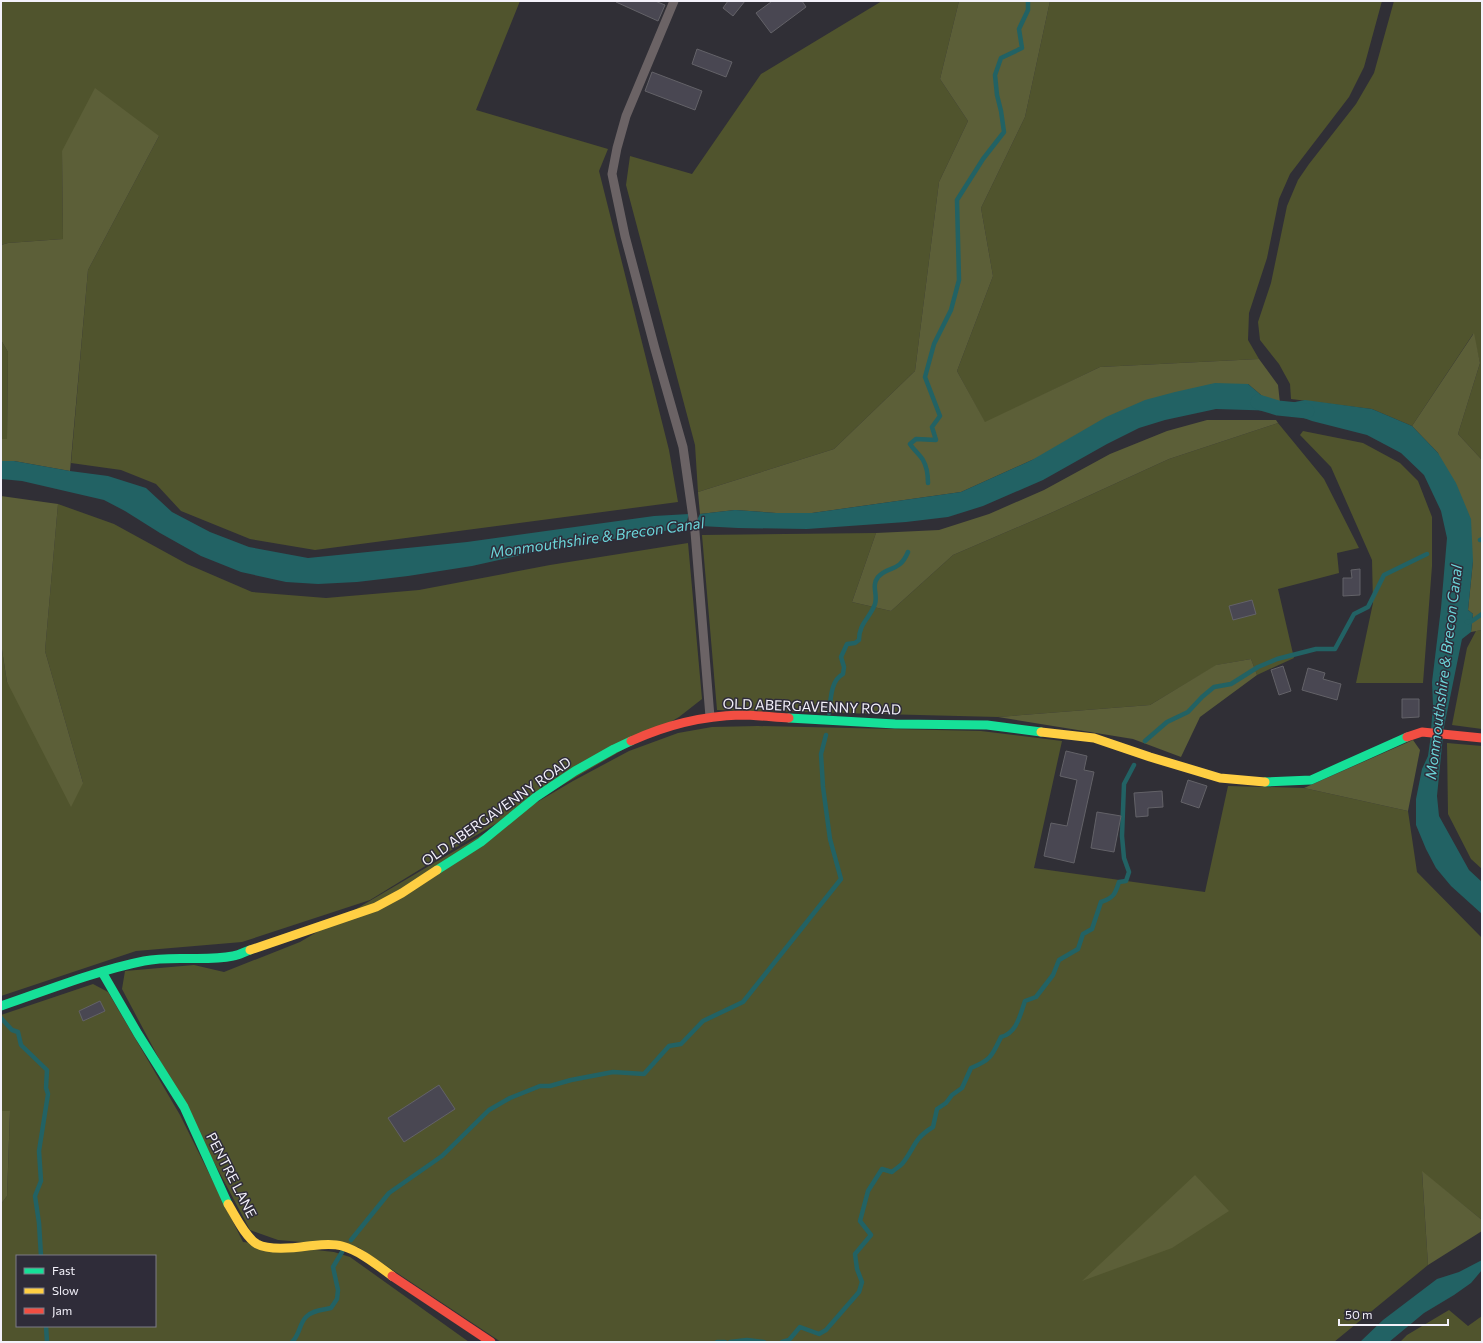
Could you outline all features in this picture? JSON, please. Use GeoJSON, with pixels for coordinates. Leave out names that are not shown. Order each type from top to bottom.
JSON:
{"type":"FeatureCollection","features":[{"type":"Feature","properties":{"kind":"street","name":"OLD ABERGAVENNY ROAD"},"geometry":{"type":"LineString","coordinates":[[1,1006],[102,972],[145,961],[232,956],[376,907],[402,893],[481,842],[536,797],[575,771],[614,749],[653,731],[710,717],[741,715],[895,724],[987,725],[1094,738],[1220,778],[1267,782],[1311,780],[1414,734],[1422,732],[1482,738]]}},
{"type":"Feature","properties":{"kind":"street","name":"PENTRE LANE"},"geometry":{"type":"LineString","coordinates":[[102,972],[138,1034],[184,1107],[228,1204],[248,1236],[258,1244],[273,1248],[290,1248],[327,1244],[342,1246],[360,1254],[491,1342]]}},
{"type":"Feature","properties":{"kind":"lane"},"geometry":{"type":"LineString","coordinates":[[674,1],[626,116],[617,148],[612,174],[627,244],[683,447],[695,532],[710,717]]}},
{"type":"Feature","properties":{"kind":"green space"},"geometry":{"type":"Polygon","coordinates":[[[1,1],[520,1],[476,110],[608,149],[599,171],[669,450],[678,502],[315,550],[250,539],[181,511],[156,484],[121,470],[71,463],[88,270],[159,136],[62,151],[63,239],[8,243],[1,245],[1,1]]]}},
{"type":"Feature","properties":{"kind":"green space"},"geometry":{"type":"Polygon","coordinates":[[[882,1],[959,1],[940,79],[968,121],[939,182],[915,371],[834,449],[698,492],[695,445],[626,185],[630,156],[692,174],[761,74],[882,1]]]}},
{"type":"Feature","properties":{"kind":"green space"},"geometry":{"type":"Polygon","coordinates":[[[959,1],[1050,1],[1025,117],[981,208],[993,276],[957,371],[985,422],[1100,367],[1259,359],[1278,385],[1280,403],[1267,400],[1248,384],[1032,460],[961,492],[812,513],[776,513],[735,510],[700,514],[698,492],[834,449],[915,371],[939,182],[968,121],[940,79],[959,1]]]}},
{"type":"Feature","properties":{"kind":"green space"},"geometry":{"type":"Polygon","coordinates":[[[1050,1],[1382,1],[1364,67],[1349,97],[1290,174],[1279,199],[1267,258],[1249,313],[1248,340],[1259,359],[1100,367],[985,423],[957,371],[993,276],[981,208],[1025,117],[1050,1]]]}},
{"type":"Feature","properties":{"kind":"green space"},"geometry":{"type":"Polygon","coordinates":[[[1394,1],[1482,1],[1482,460],[1458,434],[1480,363],[1473,334],[1412,426],[1372,409],[1291,399],[1290,384],[1279,364],[1260,340],[1258,322],[1271,283],[1287,206],[1298,180],[1356,104],[1374,73],[1394,1]]]}},
{"type":"Feature","properties":{"kind":"green space"},"geometry":{"type":"Polygon","coordinates":[[[95,88],[159,136],[88,270],[70,471],[14,461],[1,461],[1,439],[7,439],[8,352],[1,340],[1,245],[8,243],[63,239],[62,151],[95,88]]]}},
{"type":"Feature","properties":{"kind":"green space"},"geometry":{"type":"Polygon","coordinates":[[[1474,333],[1480,363],[1458,434],[1482,460],[1482,630],[1471,632],[1473,614],[1468,610],[1473,561],[1438,453],[1412,426],[1474,333]]]}},
{"type":"Feature","properties":{"kind":"green space"},"geometry":{"type":"Polygon","coordinates":[[[1,340],[8,352],[7,439],[1,439],[1,340]]]}},
{"type":"Feature","properties":{"kind":"green space"},"geometry":{"type":"Polygon","coordinates":[[[1207,420],[1276,420],[1278,423],[1169,459],[1053,512],[953,555],[891,611],[852,602],[876,533],[939,530],[989,514],[1044,490],[1110,454],[1167,431],[1207,420]]]}},
{"type":"Feature","properties":{"kind":"green space"},"geometry":{"type":"Polygon","coordinates":[[[1278,423],[1324,479],[1359,548],[1337,553],[1339,573],[1278,589],[1294,658],[1257,675],[1251,659],[1217,665],[1150,705],[998,717],[717,710],[702,535],[876,533],[852,602],[891,611],[953,555],[1053,512],[1169,459],[1278,423]]]}},
{"type":"Feature","properties":{"kind":"green space"},"geometry":{"type":"Polygon","coordinates":[[[1303,431],[1363,443],[1400,463],[1418,481],[1432,517],[1432,566],[1423,683],[1356,683],[1373,603],[1372,560],[1331,467],[1300,435],[1303,431]]]}},
{"type":"Feature","properties":{"kind":"green space"},"geometry":{"type":"Polygon","coordinates":[[[1,496],[58,504],[45,651],[83,783],[71,807],[7,682],[1,643],[1,496]]]}},
{"type":"Feature","properties":{"kind":"green space"},"geometry":{"type":"Polygon","coordinates":[[[58,504],[114,524],[187,564],[252,592],[326,598],[419,590],[550,565],[688,543],[702,699],[679,717],[463,843],[370,900],[242,942],[136,951],[1,996],[1,643],[7,682],[83,783],[45,651],[58,504]]]}},
{"type":"Feature","properties":{"kind":"green space"},"geometry":{"type":"Polygon","coordinates":[[[1482,630],[1482,729],[1452,725],[1467,648],[1476,631],[1482,630]]]}},
{"type":"Feature","properties":{"kind":"green space"},"geometry":{"type":"Polygon","coordinates":[[[1251,659],[1257,675],[1200,717],[1181,757],[1133,739],[998,717],[1150,705],[1216,665],[1251,659]]]}},
{"type":"Feature","properties":{"kind":"green space"},"geometry":{"type":"Polygon","coordinates":[[[758,726],[981,731],[1062,741],[1034,868],[1205,892],[1228,786],[1304,788],[1408,811],[1417,872],[1482,938],[1482,1220],[1422,1172],[1428,1265],[1334,1342],[501,1342],[358,1247],[278,1240],[250,1230],[122,989],[125,971],[194,965],[224,972],[300,942],[573,781],[629,751],[678,733],[712,727],[758,726]]]}},
{"type":"Feature","properties":{"kind":"green space"},"geometry":{"type":"Polygon","coordinates":[[[1413,740],[1420,750],[1408,811],[1304,788],[1413,740]]]}},
{"type":"Feature","properties":{"kind":"green space"},"geometry":{"type":"Polygon","coordinates":[[[1447,743],[1482,746],[1482,869],[1471,859],[1448,814],[1447,743]]]}},
{"type":"Feature","properties":{"kind":"green space"},"geometry":{"type":"Polygon","coordinates":[[[93,984],[108,992],[180,1115],[243,1242],[334,1252],[350,1257],[469,1342],[1,1342],[1,1204],[7,1196],[10,1112],[1,1111],[1,1015],[93,984]]]}},
{"type":"Feature","properties":{"kind":"green space"},"geometry":{"type":"Polygon","coordinates":[[[1,1111],[10,1111],[7,1196],[1,1204],[1,1111]]]}},
{"type":"Feature","properties":{"kind":"green space"},"geometry":{"type":"Polygon","coordinates":[[[1422,1171],[1482,1220],[1482,1231],[1428,1265],[1422,1171]]]}},
{"type":"Feature","properties":{"kind":"green space"},"geometry":{"type":"Polygon","coordinates":[[[1195,1175],[1229,1211],[1172,1248],[1082,1281],[1195,1175]]]}},
{"type":"Feature","properties":{"kind":"green space"},"geometry":{"type":"Polygon","coordinates":[[[1449,1310],[1468,1326],[1482,1316],[1482,1342],[1400,1342],[1407,1335],[1449,1310]]]}},
{"type":"Feature","properties":{"kind":"water"},"geometry":{"type":"Polygon","coordinates":[[[1215,383],[1248,384],[1267,400],[1280,403],[1278,411],[1216,409],[1165,420],[1139,428],[1043,480],[983,506],[948,517],[906,522],[807,529],[700,526],[697,520],[700,514],[735,510],[776,513],[812,513],[961,492],[1032,460],[1106,417],[1145,400],[1215,383]]]}},
{"type":"Feature","properties":{"kind":"water"},"geometry":{"type":"Polygon","coordinates":[[[1305,400],[1372,409],[1412,426],[1438,453],[1456,483],[1471,519],[1473,561],[1468,610],[1473,614],[1471,632],[1462,639],[1443,732],[1431,730],[1433,705],[1432,682],[1441,608],[1447,538],[1441,511],[1424,475],[1401,453],[1367,435],[1312,421],[1290,413],[1288,408],[1290,403],[1305,400]]]}},
{"type":"Feature","properties":{"kind":"water"},"geometry":{"type":"Polygon","coordinates":[[[1,461],[14,461],[108,476],[146,488],[172,512],[210,532],[249,547],[308,558],[467,542],[654,516],[689,514],[687,521],[690,525],[660,532],[552,548],[472,566],[408,576],[357,582],[318,584],[286,582],[241,572],[201,556],[104,500],[22,481],[1,479],[1,461]]]}},
{"type":"Feature","properties":{"kind":"water"},"geometry":{"type":"Polygon","coordinates":[[[1431,735],[1443,736],[1437,796],[1439,816],[1469,870],[1482,882],[1482,914],[1451,886],[1436,868],[1416,825],[1416,799],[1422,769],[1428,756],[1431,735]]]}},
{"type":"Feature","properties":{"kind":"water"},"geometry":{"type":"Polygon","coordinates":[[[1482,1260],[1482,1270],[1471,1283],[1424,1313],[1389,1342],[1360,1342],[1383,1320],[1437,1279],[1459,1272],[1482,1260]]]}},
{"type":"Feature","properties":{"kind":"building"},"geometry":{"type":"Polygon","coordinates":[[[616,1],[655,1],[665,5],[658,21],[616,1]]]}},
{"type":"Feature","properties":{"kind":"building"},"geometry":{"type":"Polygon","coordinates":[[[728,1],[745,1],[733,16],[723,8],[728,1]]]}},
{"type":"Feature","properties":{"kind":"building"},"geometry":{"type":"Polygon","coordinates":[[[771,1],[802,1],[806,7],[771,33],[756,13],[771,1]]]}},
{"type":"Feature","properties":{"kind":"building"},"geometry":{"type":"Polygon","coordinates":[[[697,49],[732,62],[726,77],[692,64],[697,49]]]}},
{"type":"Feature","properties":{"kind":"building"},"geometry":{"type":"Polygon","coordinates":[[[652,72],[702,91],[695,110],[645,91],[652,72]]]}},
{"type":"Feature","properties":{"kind":"building"},"geometry":{"type":"Polygon","coordinates":[[[1360,569],[1360,595],[1343,596],[1343,578],[1352,578],[1351,570],[1360,569]]]}},
{"type":"Feature","properties":{"kind":"building"},"geometry":{"type":"Polygon","coordinates":[[[1252,600],[1256,614],[1233,620],[1229,606],[1252,600]]]}},
{"type":"Feature","properties":{"kind":"building"},"geometry":{"type":"Polygon","coordinates":[[[1283,666],[1291,691],[1279,695],[1271,670],[1283,666]]]}},
{"type":"Feature","properties":{"kind":"building"},"geometry":{"type":"Polygon","coordinates":[[[1308,668],[1325,673],[1323,679],[1341,684],[1337,700],[1302,690],[1308,668]]]}},
{"type":"Feature","properties":{"kind":"building"},"geometry":{"type":"Polygon","coordinates":[[[1402,699],[1419,699],[1419,717],[1402,718],[1402,699]]]}},
{"type":"Feature","properties":{"kind":"building"},"geometry":{"type":"Polygon","coordinates":[[[1066,751],[1087,756],[1084,770],[1094,772],[1074,863],[1044,856],[1051,823],[1067,826],[1077,780],[1060,776],[1066,751]]]}},
{"type":"Feature","properties":{"kind":"building"},"geometry":{"type":"Polygon","coordinates":[[[1188,780],[1207,786],[1199,808],[1181,802],[1188,780]]]}},
{"type":"Feature","properties":{"kind":"building"},"geometry":{"type":"Polygon","coordinates":[[[1162,791],[1163,807],[1148,808],[1148,816],[1136,817],[1134,793],[1162,791]]]}},
{"type":"Feature","properties":{"kind":"building"},"geometry":{"type":"Polygon","coordinates":[[[1097,812],[1121,816],[1114,852],[1091,848],[1097,812]]]}},
{"type":"Feature","properties":{"kind":"building"},"geometry":{"type":"Polygon","coordinates":[[[100,1001],[105,1011],[83,1021],[79,1011],[100,1001]]]}},
{"type":"Feature","properties":{"kind":"building"},"geometry":{"type":"Polygon","coordinates":[[[439,1085],[455,1109],[404,1142],[388,1118],[439,1085]]]}},
{"type":"Feature","properties":{"kind":"waterway"},"geometry":{"type":"LineString","coordinates":[[928,483],[927,472],[922,458],[910,444],[916,439],[936,440],[932,427],[940,416],[925,377],[934,344],[951,310],[959,280],[957,200],[983,159],[1004,132],[995,75],[1001,58],[1022,48],[1019,29],[1028,10],[1028,1]]}},
{"type":"Feature","properties":{"kind":"waterway","name":"Monmouthshire & Brecon Canal"},"geometry":{"type":"LineString","coordinates":[[1258,402],[1278,408],[1307,411]]}},
{"type":"Feature","properties":{"kind":"waterway"},"geometry":{"type":"LineString","coordinates":[[829,713],[833,686],[843,674],[844,667],[841,657],[847,644],[855,643],[859,640],[861,629],[875,604],[876,580],[882,573],[901,563],[905,559],[908,552]]}},
{"type":"Feature","properties":{"kind":"waterway"},"geometry":{"type":"LineString","coordinates":[[1145,741],[1167,722],[1188,712],[1214,687],[1231,684],[1258,667],[1277,659],[1316,649],[1335,649],[1354,614],[1368,607],[1384,575],[1427,554]]}},
{"type":"Feature","properties":{"kind":"waterway"},"geometry":{"type":"LineString","coordinates":[[1467,622],[1472,621],[1482,614]]}},
{"type":"Feature","properties":{"kind":"waterway"},"geometry":{"type":"LineString","coordinates":[[351,1240],[389,1193],[442,1156],[489,1110],[510,1098],[540,1086],[550,1086],[571,1080],[613,1072],[644,1074],[669,1046],[681,1044],[703,1021],[743,1002],[841,879],[830,839],[823,787],[821,754],[826,735]]}},
{"type":"Feature","properties":{"kind":"waterway"},"geometry":{"type":"LineString","coordinates":[[782,1342],[789,1340],[800,1327],[819,1334],[826,1330],[859,1292],[862,1282],[857,1269],[855,1254],[871,1235],[860,1221],[868,1191],[882,1169],[892,1172],[902,1164],[918,1140],[926,1131],[933,1127],[937,1109],[962,1088],[971,1068],[987,1060],[993,1053],[1001,1037],[1011,1032],[1017,1023],[1025,1001],[1036,997],[1053,975],[1059,960],[1078,949],[1083,934],[1092,929],[1101,902],[1113,895],[1119,882],[1126,881],[1129,872],[1124,858],[1122,836],[1124,784],[1134,765]]}},
{"type":"Feature","properties":{"kind":"waterway"},"geometry":{"type":"LineString","coordinates":[[1,1018],[12,1030],[18,1032],[21,1045],[47,1070],[46,1088],[48,1094],[39,1151],[41,1181],[35,1196],[39,1223],[41,1255]]}},
{"type":"Feature","properties":{"kind":"waterway"},"geometry":{"type":"LineString","coordinates":[[292,1342],[297,1336],[302,1323],[308,1315],[331,1308],[337,1299],[338,1290],[333,1267],[342,1252]]}},
{"type":"Feature","properties":{"kind":"waterway"},"geometry":{"type":"LineString","coordinates":[[46,1327],[47,1342]]}},
{"type":"Feature","properties":{"kind":"waterway"},"geometry":{"type":"LineString","coordinates":[[730,1342],[747,1340],[764,1342]]}},
{"type":"Feature","properties":{"kind":"waterway"},"geometry":{"type":"LineString","coordinates":[[717,1342],[725,1342]]}},
{"type":"Feature","properties":{"kind":"traffic: fast"},"geometry":{"type":"LineString","coordinates":[[789,718],[895,724],[987,725],[1041,732]]}},
{"type":"Feature","properties":{"kind":"traffic: fast"},"geometry":{"type":"LineString","coordinates":[[1265,782],[1311,780],[1407,737]]}},
{"type":"Feature","properties":{"kind":"traffic: fast"},"geometry":{"type":"LineString","coordinates":[[437,870],[481,842],[536,797],[575,771],[631,741]]}},
{"type":"Feature","properties":{"kind":"traffic: fast"},"geometry":{"type":"LineString","coordinates":[[1,1006],[90,975],[126,965],[155,959],[222,958],[235,956],[250,950]]}},
{"type":"Feature","properties":{"kind":"traffic: fast"},"geometry":{"type":"LineString","coordinates":[[102,972],[138,1034],[184,1107],[228,1204]]}},
{"type":"Feature","properties":{"kind":"traffic: slow"},"geometry":{"type":"LineString","coordinates":[[1041,732],[1094,738],[1220,778],[1265,782]]}},
{"type":"Feature","properties":{"kind":"traffic: slow"},"geometry":{"type":"LineString","coordinates":[[250,950],[376,907],[402,893],[437,870]]}},
{"type":"Feature","properties":{"kind":"traffic: slow"},"geometry":{"type":"LineString","coordinates":[[228,1204],[244,1231],[257,1244],[268,1248],[289,1248],[325,1244],[342,1246],[362,1255],[392,1276]]}},
{"type":"Feature","properties":{"kind":"traffic: jam"},"geometry":{"type":"LineString","coordinates":[[631,741],[670,726],[712,717],[740,715],[789,718]]}},
{"type":"Feature","properties":{"kind":"traffic: jam"},"geometry":{"type":"LineString","coordinates":[[1407,737],[1422,732],[1482,738]]}},
{"type":"Feature","properties":{"kind":"traffic: jam"},"geometry":{"type":"LineString","coordinates":[[392,1276],[491,1342]]}}]}
